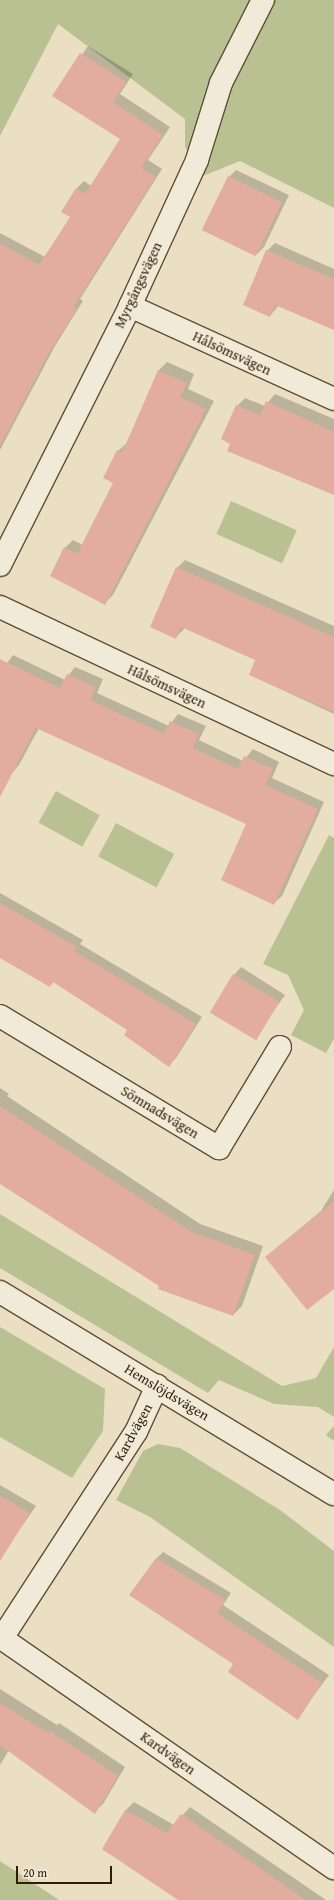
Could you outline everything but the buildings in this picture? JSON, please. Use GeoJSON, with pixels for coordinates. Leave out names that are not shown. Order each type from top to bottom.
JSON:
{"type":"FeatureCollection","features":[{"type":"Feature","properties":{"kind":"street","name":"Myrgångsvägen"},"geometry":{"type":"LineString","coordinates":[[0,565],[130,306],[196,160],[221,82],[263,0]]}},
{"type":"Feature","properties":{"kind":"street","name":"Hålsömsvägen"},"geometry":{"type":"LineString","coordinates":[[130,306],[334,399]]}},
{"type":"Feature","properties":{"kind":"street","name":"Hålsömsvägen"},"geometry":{"type":"LineString","coordinates":[[0,607],[334,764]]}},
{"type":"Feature","properties":{"kind":"street","name":"Sömnadsvägen"},"geometry":{"type":"LineString","coordinates":[[0,1016],[219,1148],[280,1047]]}},
{"type":"Feature","properties":{"kind":"street","name":"Hemslöjdsvägen"},"geometry":{"type":"LineString","coordinates":[[0,1292],[334,1494]]}},
{"type":"Feature","properties":{"kind":"street","name":"Kardvägen"},"geometry":{"type":"LineString","coordinates":[[157,1386],[136,1432],[1,1638],[334,1868]]}},
{"type":"Feature","properties":{"kind":"green space"},"geometry":{"type":"Polygon","coordinates":[[[0,0],[334,0],[334,208],[240,161],[203,176],[185,147],[185,119],[58,24],[0,136],[0,0]]]}},
{"type":"Feature","properties":{"kind":"green space"},"geometry":{"type":"Polygon","coordinates":[[[231,501],[297,530],[282,563],[216,534],[231,501]]]}},
{"type":"Feature","properties":{"kind":"green space"},"geometry":{"type":"Polygon","coordinates":[[[56,791],[100,815],[82,847],[39,822],[56,791]]]}},
{"type":"Feature","properties":{"kind":"green space"},"geometry":{"type":"Polygon","coordinates":[[[116,823],[174,854],[156,888],[98,857],[116,823]]]}},
{"type":"Feature","properties":{"kind":"green space"},"geometry":{"type":"Polygon","coordinates":[[[329,835],[334,838],[334,1039],[326,1053],[291,1035],[304,1010],[288,975],[263,964],[329,835]]]}},
{"type":"Feature","properties":{"kind":"green space"},"geometry":{"type":"Polygon","coordinates":[[[0,1214],[282,1386],[316,1378],[334,1347],[334,1417],[318,1407],[274,1404],[219,1380],[208,1393],[0,1268],[0,1214]]]}},
{"type":"Feature","properties":{"kind":"green space"},"geometry":{"type":"Polygon","coordinates":[[[0,1327],[105,1389],[103,1431],[72,1478],[0,1437],[0,1327]]]}},
{"type":"Feature","properties":{"kind":"green space"},"geometry":{"type":"Polygon","coordinates":[[[334,1426],[334,1441],[326,1435],[334,1426]]]}},
{"type":"Feature","properties":{"kind":"green space"},"geometry":{"type":"Polygon","coordinates":[[[158,1444],[180,1448],[280,1510],[334,1551],[334,1647],[150,1517],[116,1500],[143,1451],[158,1444]]]}},
{"type":"Feature","properties":{"kind":"green space"},"geometry":{"type":"Polygon","coordinates":[[[0,1861],[59,1900],[0,1900],[0,1861]]]}}]}
